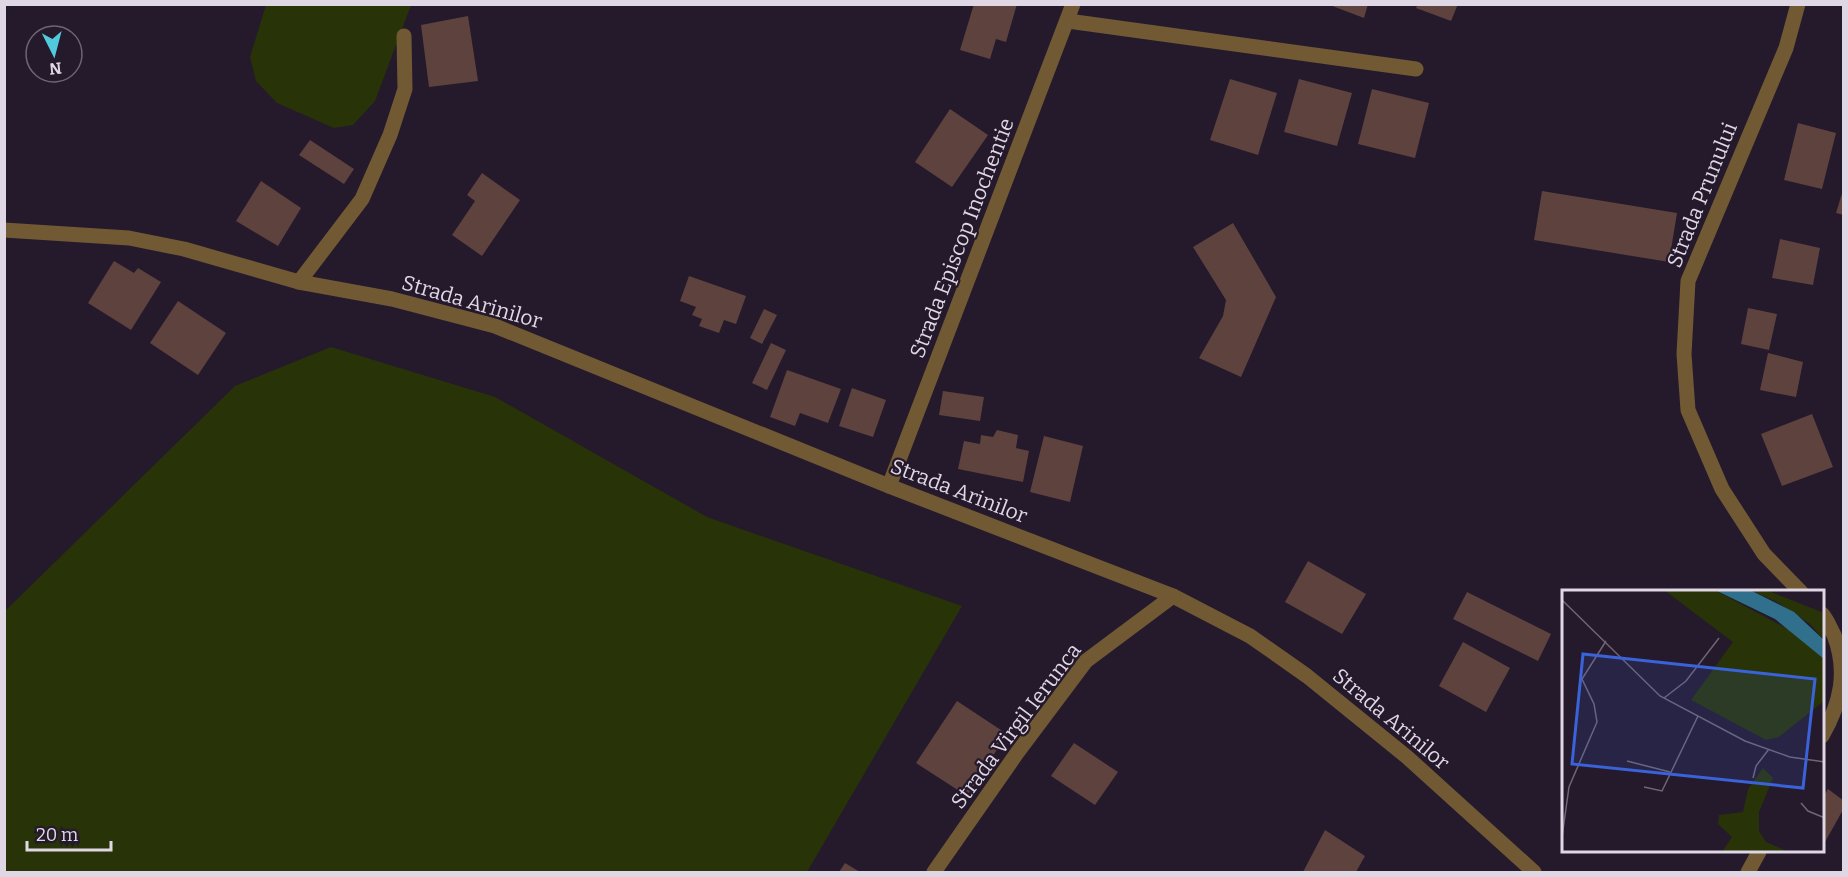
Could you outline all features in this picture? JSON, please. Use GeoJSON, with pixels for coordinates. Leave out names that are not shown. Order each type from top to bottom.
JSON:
{"type":"FeatureCollection","features":[{"type":"Feature","properties":{"kind":"street","name":"Strada Episcop Inochentie"},"geometry":{"type":"LineString","coordinates":[[889,486],[1073,4]]}},
{"type":"Feature","properties":{"kind":"street","name":"Strada Prunului"},"geometry":{"type":"LineString","coordinates":[[1798,4],[1786,48],[1688,281],[1684,354],[1688,410],[1722,489],[1764,554],[1799,590]]}},
{"type":"Feature","properties":{"kind":"street"},"geometry":{"type":"LineString","coordinates":[[1068,21],[1416,69]]}},
{"type":"Feature","properties":{"kind":"street"},"geometry":{"type":"LineString","coordinates":[[299,282],[362,199],[385,146],[405,89],[404,36]]}},
{"type":"Feature","properties":{"kind":"street","name":"Strada Arinilor"},"geometry":{"type":"LineString","coordinates":[[4,230],[68,232],[129,238],[184,249],[299,282],[392,300],[495,326],[889,486],[1173,596],[1250,636],[1307,676],[1407,757],[1534,873]]}},
{"type":"Feature","properties":{"kind":"street","name":"Strada Virgil Ierunca"},"geometry":{"type":"LineString","coordinates":[[934,873],[1017,753],[1086,661],[1173,596]]}},
{"type":"Feature","properties":{"kind":"street"},"geometry":{"type":"LineString","coordinates":[[1824,617],[1839,650],[1843,683],[1834,716],[1824,733]]}},
{"type":"Feature","properties":{"kind":"street"},"geometry":{"type":"LineString","coordinates":[[1748,873],[1759,853]]}},
{"type":"Feature","properties":{"kind":"green space"},"geometry":{"type":"Polygon","coordinates":[[[266,5],[411,5],[375,101],[353,125],[334,128],[277,103],[256,81],[250,57],[266,5]]]}},
{"type":"Feature","properties":{"kind":"green space"},"geometry":{"type":"Polygon","coordinates":[[[331,347],[495,397],[707,517],[962,606],[807,872],[5,872],[5,611],[235,386],[331,347]]]}},
{"type":"Feature","properties":{"kind":"building"},"geometry":{"type":"Polygon","coordinates":[[[974,4],[1017,4],[1006,42],[996,39],[990,59],[960,50],[974,4]]]}},
{"type":"Feature","properties":{"kind":"building"},"geometry":{"type":"Polygon","coordinates":[[[1327,4],[1368,4],[1364,18],[1327,4]]]}},
{"type":"Feature","properties":{"kind":"building"},"geometry":{"type":"Polygon","coordinates":[[[1418,4],[1458,4],[1451,21],[1416,8],[1418,4]]]}},
{"type":"Feature","properties":{"kind":"building"},"geometry":{"type":"Polygon","coordinates":[[[468,16],[478,81],[429,87],[421,25],[468,16]]]}},
{"type":"Feature","properties":{"kind":"building"},"geometry":{"type":"Polygon","coordinates":[[[1230,79],[1277,93],[1258,155],[1210,140],[1230,79]]]}},
{"type":"Feature","properties":{"kind":"building"},"geometry":{"type":"Polygon","coordinates":[[[1299,79],[1352,93],[1337,146],[1284,132],[1299,79]]]}},
{"type":"Feature","properties":{"kind":"building"},"geometry":{"type":"Polygon","coordinates":[[[1372,89],[1429,103],[1415,158],[1358,144],[1372,89]]]}},
{"type":"Feature","properties":{"kind":"building"},"geometry":{"type":"Polygon","coordinates":[[[950,109],[988,135],[952,187],[915,162],[950,109]]]}},
{"type":"Feature","properties":{"kind":"building"},"geometry":{"type":"Polygon","coordinates":[[[1798,123],[1836,133],[1822,189],[1784,180],[1798,123]]]}},
{"type":"Feature","properties":{"kind":"building"},"geometry":{"type":"Polygon","coordinates":[[[310,140],[354,169],[344,184],[299,155],[310,140]]]}},
{"type":"Feature","properties":{"kind":"building"},"geometry":{"type":"Polygon","coordinates":[[[482,173],[520,200],[482,256],[452,235],[475,201],[467,195],[482,173]]]}},
{"type":"Feature","properties":{"kind":"building"},"geometry":{"type":"Polygon","coordinates":[[[261,181],[301,208],[278,246],[236,221],[261,181]]]}},
{"type":"Feature","properties":{"kind":"building"},"geometry":{"type":"Polygon","coordinates":[[[1844,190],[1844,215],[1836,213],[1844,190]]]}},
{"type":"Feature","properties":{"kind":"building"},"geometry":{"type":"Polygon","coordinates":[[[1542,191],[1677,213],[1669,262],[1534,240],[1542,191]]]}},
{"type":"Feature","properties":{"kind":"building"},"geometry":{"type":"Polygon","coordinates":[[[1233,223],[1276,297],[1241,377],[1199,358],[1223,316],[1226,300],[1193,247],[1233,223]]]}},
{"type":"Feature","properties":{"kind":"building"},"geometry":{"type":"Polygon","coordinates":[[[1780,239],[1820,248],[1813,285],[1772,278],[1780,239]]]}},
{"type":"Feature","properties":{"kind":"building"},"geometry":{"type":"Polygon","coordinates":[[[114,261],[134,273],[138,268],[161,282],[131,330],[88,303],[114,261]]]}},
{"type":"Feature","properties":{"kind":"building"},"geometry":{"type":"Polygon","coordinates":[[[689,276],[746,296],[736,324],[724,320],[719,333],[699,326],[702,319],[692,315],[696,307],[680,301],[689,276]]]}},
{"type":"Feature","properties":{"kind":"building"},"geometry":{"type":"Polygon","coordinates":[[[178,301],[226,333],[198,375],[150,343],[178,301]]]}},
{"type":"Feature","properties":{"kind":"building"},"geometry":{"type":"Polygon","coordinates":[[[1748,308],[1777,314],[1769,350],[1741,344],[1748,308]]]}},
{"type":"Feature","properties":{"kind":"building"},"geometry":{"type":"Polygon","coordinates":[[[764,309],[777,315],[762,344],[750,338],[764,309]]]}},
{"type":"Feature","properties":{"kind":"building"},"geometry":{"type":"Polygon","coordinates":[[[771,343],[786,350],[767,390],[752,383],[771,343]]]}},
{"type":"Feature","properties":{"kind":"building"},"geometry":{"type":"Polygon","coordinates":[[[1768,353],[1803,362],[1796,397],[1760,390],[1768,353]]]}},
{"type":"Feature","properties":{"kind":"building"},"geometry":{"type":"Polygon","coordinates":[[[787,370],[841,389],[828,423],[800,413],[795,426],[770,417],[787,370]]]}},
{"type":"Feature","properties":{"kind":"building"},"geometry":{"type":"Polygon","coordinates":[[[852,388],[886,400],[873,437],[839,426],[852,388]]]}},
{"type":"Feature","properties":{"kind":"building"},"geometry":{"type":"Polygon","coordinates":[[[943,391],[984,397],[980,421],[939,415],[943,391]]]}},
{"type":"Feature","properties":{"kind":"building"},"geometry":{"type":"Polygon","coordinates":[[[1812,414],[1833,467],[1782,486],[1761,434],[1812,414]]]}},
{"type":"Feature","properties":{"kind":"building"},"geometry":{"type":"Polygon","coordinates":[[[997,430],[1018,435],[1016,448],[1029,451],[1023,482],[958,469],[964,441],[980,444],[981,435],[993,437],[997,430]]]}},
{"type":"Feature","properties":{"kind":"building"},"geometry":{"type":"Polygon","coordinates":[[[1044,436],[1083,446],[1070,502],[1030,492],[1044,436]]]}},
{"type":"Feature","properties":{"kind":"building"},"geometry":{"type":"Polygon","coordinates":[[[1308,561],[1366,594],[1342,634],[1285,602],[1308,561]]]}},
{"type":"Feature","properties":{"kind":"building"},"geometry":{"type":"Polygon","coordinates":[[[1467,592],[1551,634],[1538,661],[1453,619],[1467,592]]]}},
{"type":"Feature","properties":{"kind":"building"},"geometry":{"type":"Polygon","coordinates":[[[1463,642],[1510,668],[1486,712],[1439,686],[1463,642]]]}},
{"type":"Feature","properties":{"kind":"building"},"geometry":{"type":"Polygon","coordinates":[[[957,701],[1007,734],[967,796],[916,763],[957,701]]]}},
{"type":"Feature","properties":{"kind":"building"},"geometry":{"type":"Polygon","coordinates":[[[1074,743],[1118,772],[1095,805],[1051,776],[1074,743]]]}},
{"type":"Feature","properties":{"kind":"building"},"geometry":{"type":"Polygon","coordinates":[[[1828,789],[1844,801],[1844,808],[1825,842],[1824,841],[1824,795],[1828,789]]]}},
{"type":"Feature","properties":{"kind":"building"},"geometry":{"type":"Polygon","coordinates":[[[1325,830],[1365,856],[1356,872],[1303,872],[1325,830]]]}},
{"type":"Feature","properties":{"kind":"building"},"geometry":{"type":"Polygon","coordinates":[[[845,863],[860,872],[839,872],[845,863]]]}}]}
